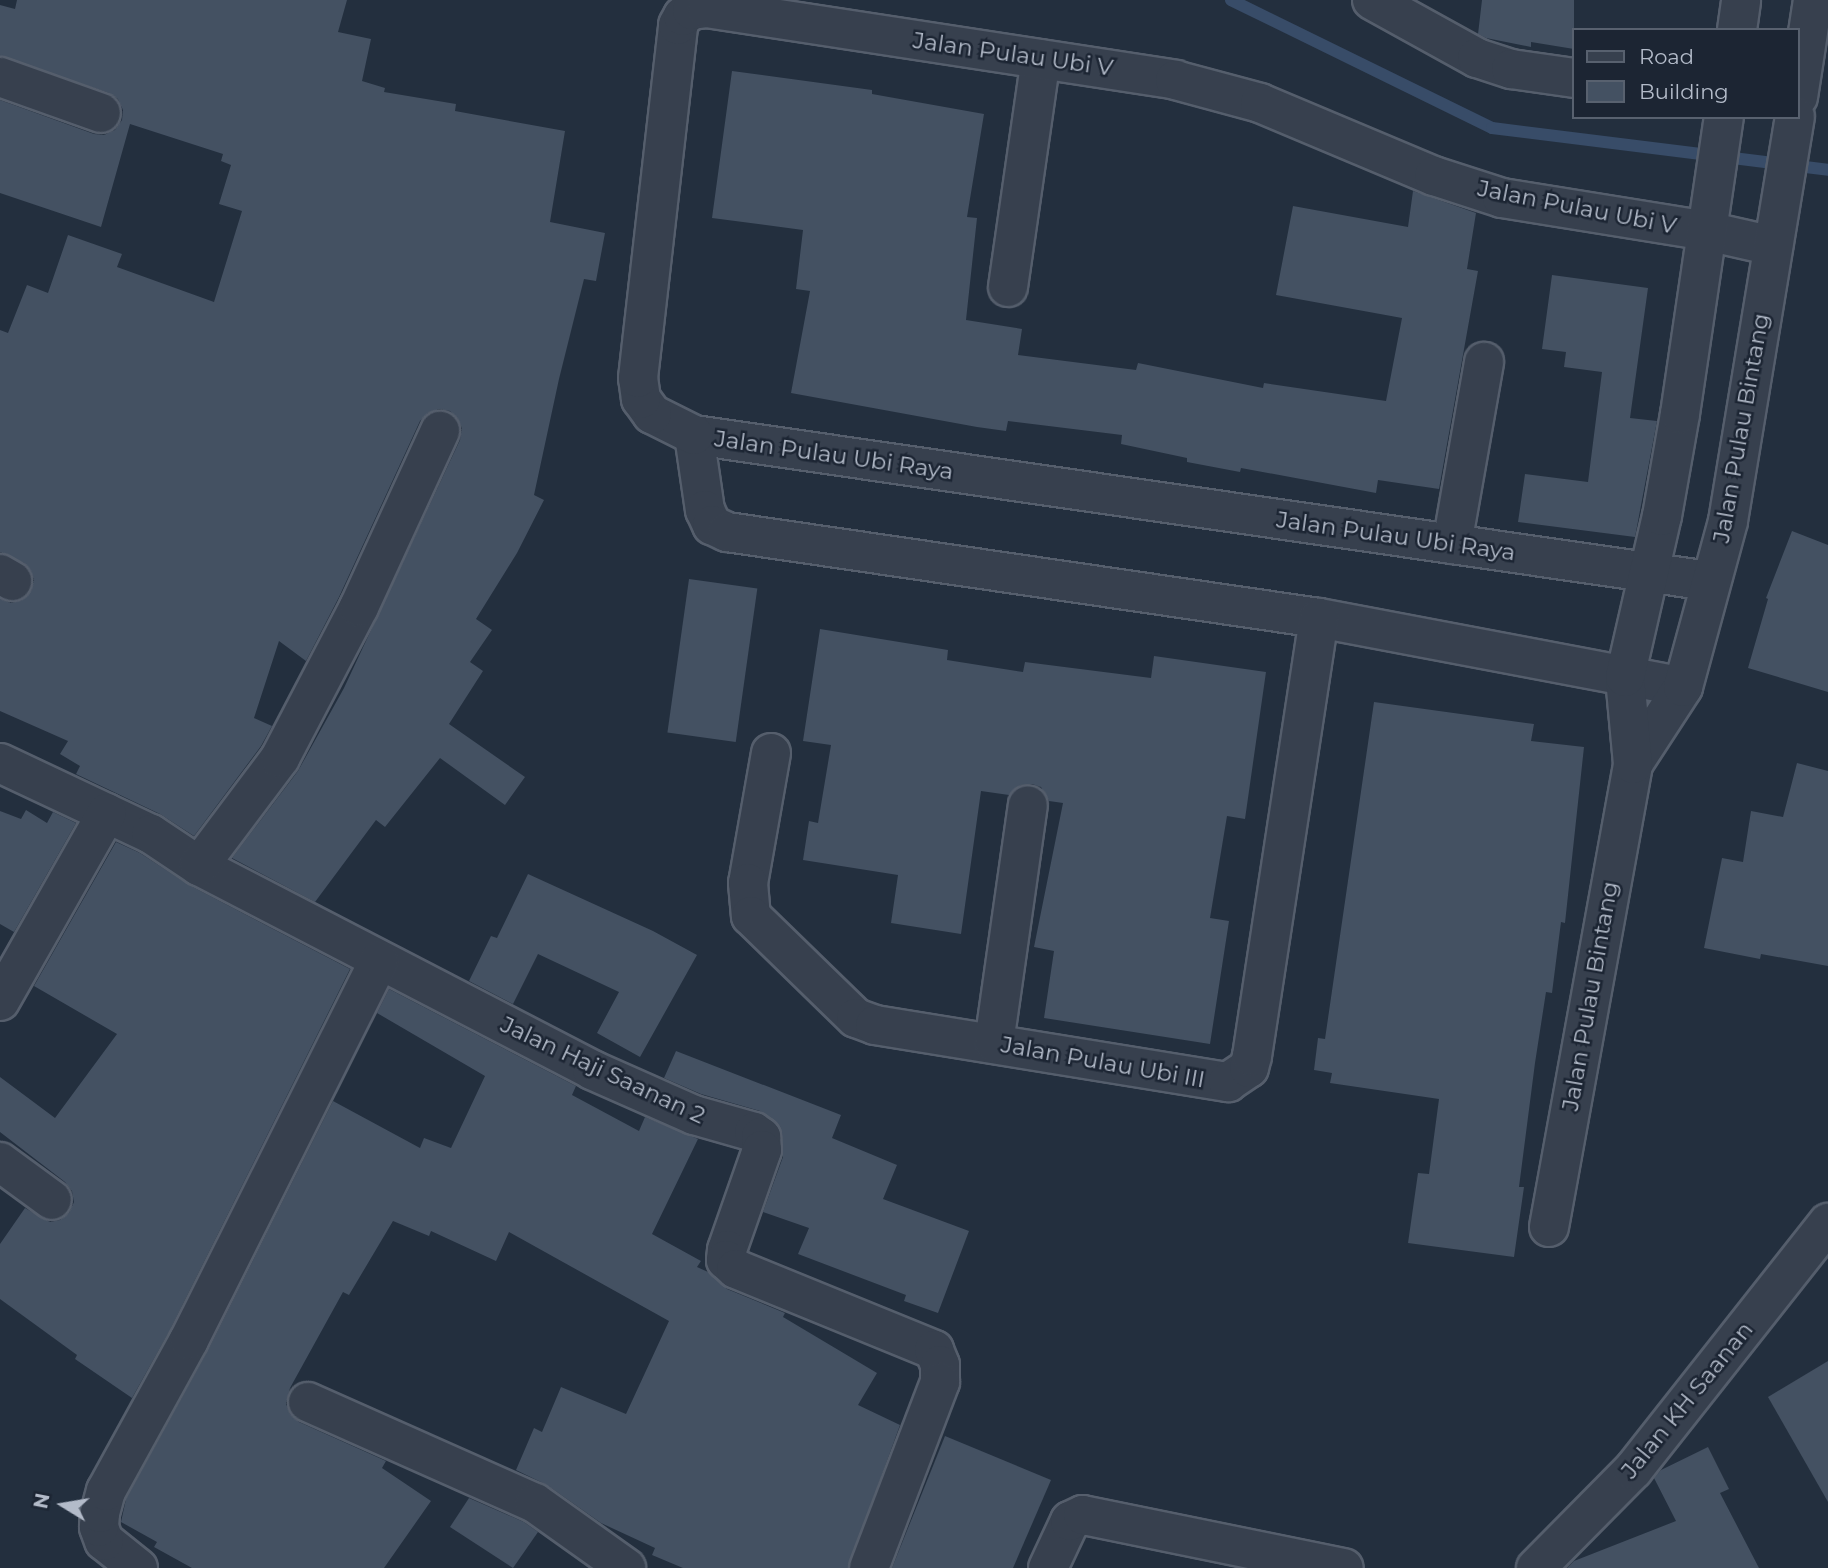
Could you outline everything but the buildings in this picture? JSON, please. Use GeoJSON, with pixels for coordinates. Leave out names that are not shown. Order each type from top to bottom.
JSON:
{"type":"FeatureCollection","features":[{"type":"Feature","properties":{"kind":"street"},"geometry":{"type":"LineString","coordinates":[[1372,0],[1477,58],[1511,69],[1573,78]]}},
{"type":"Feature","properties":{"kind":"street"},"geometry":{"type":"LineString","coordinates":[[1737,28],[1741,0]]}},
{"type":"Feature","properties":{"kind":"street"},"geometry":{"type":"LineString","coordinates":[[1800,85],[1813,0]]}},
{"type":"Feature","properties":{"kind":"street","name":"Jalan Pulau Ubi V"},"geometry":{"type":"LineString","coordinates":[[694,435],[652,414],[641,399],[638,378],[678,25],[683,16],[692,10],[707,8],[1175,80],[1260,103],[1434,176],[1502,198],[1709,218],[1776,232]]}},
{"type":"Feature","properties":{"kind":"street"},"geometry":{"type":"LineString","coordinates":[[1008,287],[1041,59]]}},
{"type":"Feature","properties":{"kind":"street"},"geometry":{"type":"LineString","coordinates":[[0,77],[101,113]]}},
{"type":"Feature","properties":{"kind":"street"},"geometry":{"type":"LineString","coordinates":[[1800,98],[1828,104]]}},
{"type":"Feature","properties":{"kind":"street","name":"Jalan Pulau Bintang"},"geometry":{"type":"LineString","coordinates":[[1549,1227],[1633,764],[1625,677],[1680,414],[1724,119]]}},
{"type":"Feature","properties":{"kind":"street","name":"Jalan Pulau Bintang"},"geometry":{"type":"LineString","coordinates":[[1633,764],[1683,687],[1709,582],[1728,521],[1795,119]]}},
{"type":"Feature","properties":{"kind":"street"},"geometry":{"type":"LineString","coordinates":[[1452,544],[1484,362]]}},
{"type":"Feature","properties":{"kind":"street"},"geometry":{"type":"LineString","coordinates":[[199,866],[280,758],[359,607],[440,431]]}},
{"type":"Feature","properties":{"kind":"street","name":"Jalan Pulau Ubi Raya"},"geometry":{"type":"LineString","coordinates":[[1683,687],[1318,618],[719,529],[712,525],[705,510],[694,435],[1709,582]]}},
{"type":"Feature","properties":{"kind":"street","name":"Jalan Pulau Ubi III"},"geometry":{"type":"LineString","coordinates":[[771,753],[748,883],[751,916],[856,1018],[875,1025],[1214,1082],[1228,1082],[1249,1068],[1318,618]]}},
{"type":"Feature","properties":{"kind":"street","name":"Jalan Haji Saanan 2"},"geometry":{"type":"LineString","coordinates":[[0,763],[151,834],[199,866],[592,1070],[694,1115],[754,1132],[761,1137],[762,1150],[727,1250],[726,1260],[736,1269],[934,1350],[940,1365],[940,1381],[869,1568]]}},
{"type":"Feature","properties":{"kind":"street"},"geometry":{"type":"LineString","coordinates":[[994,1043],[1028,805]]}},
{"type":"Feature","properties":{"kind":"street"},"geometry":{"type":"LineString","coordinates":[[0,1001],[107,813]]}},
{"type":"Feature","properties":{"kind":"street"},"geometry":{"type":"LineString","coordinates":[[138,1568],[104,1541],[100,1513],[106,1491],[189,1340],[379,961]]}},
{"type":"Feature","properties":{"kind":"street"},"geometry":{"type":"LineString","coordinates":[[0,1162],[52,1200]]}},
{"type":"Feature","properties":{"kind":"street","name":"Jalan KH Saanan"},"geometry":{"type":"LineString","coordinates":[[1536,1568],[1633,1470],[1828,1223]]}},
{"type":"Feature","properties":{"kind":"street"},"geometry":{"type":"LineString","coordinates":[[308,1402],[535,1503],[626,1568]]}},
{"type":"Feature","properties":{"kind":"street"},"geometry":{"type":"LineString","coordinates":[[1048,1568],[1070,1521],[1083,1515],[1344,1568]]}},
{"type":"Feature","properties":{"kind":"waterway"},"geometry":{"type":"LineString","coordinates":[[1231,0],[1492,128],[1828,170]]}}]}
